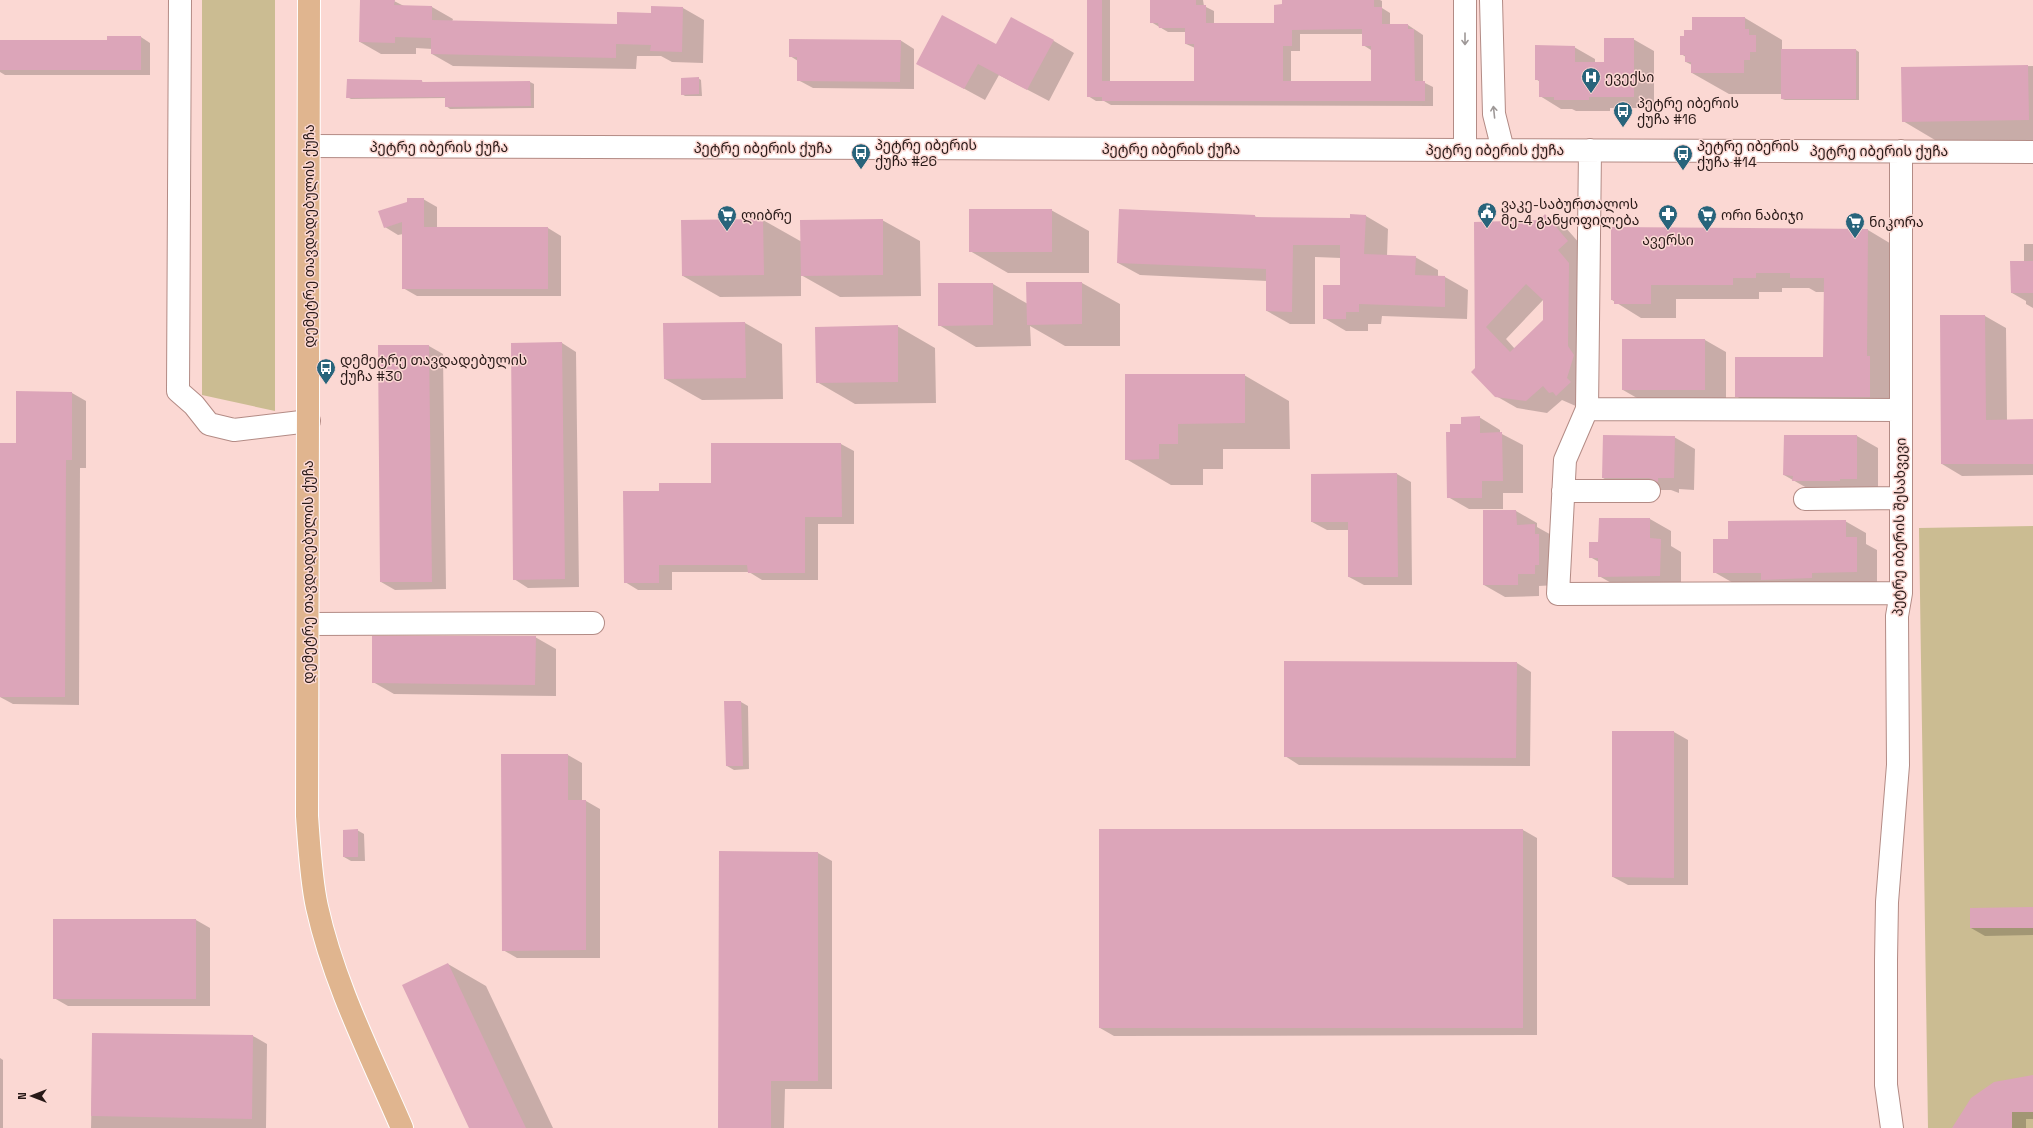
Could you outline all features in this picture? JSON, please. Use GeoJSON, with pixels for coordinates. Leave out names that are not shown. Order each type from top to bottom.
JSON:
{"type":"FeatureCollection","features":[{"type":"Feature","properties":{"kind":"main road","name":"დემეტრე თავდადებულის ქუჩა"},"geometry":{"type":"LineString","coordinates":[[309,0],[307,816],[316,905],[330,954],[348,1002],[402,1128]]}},
{"type":"Feature","properties":{"kind":"street"},"geometry":{"type":"LineString","coordinates":[[180,0],[178,391],[194,405],[209,424],[234,430],[309,421]]}},
{"type":"Feature","properties":{"kind":"street"},"geometry":{"type":"LineString","coordinates":[[1465,0],[1465,150]]}},
{"type":"Feature","properties":{"kind":"street"},"geometry":{"type":"LineString","coordinates":[[1492,0],[1494,114],[1503,150]]}},
{"type":"Feature","properties":{"kind":"street","name":"პეტრე იბერის ქუჩა"},"geometry":{"type":"LineString","coordinates":[[309,146],[2033,152]]}},
{"type":"Feature","properties":{"kind":"street"},"geometry":{"type":"LineString","coordinates":[[1590,150],[1587,409],[1565,460],[1558,594],[1901,593]]}},
{"type":"Feature","properties":{"kind":"street","name":"პეტრე იბერის შესახვევი"},"geometry":{"type":"LineString","coordinates":[[1892,1128],[1886,1085],[1887,902],[1898,765],[1897,616],[1901,593],[1901,151]]}},
{"type":"Feature","properties":{"kind":"street"},"geometry":{"type":"LineString","coordinates":[[1587,409],[1901,410]]}},
{"type":"Feature","properties":{"kind":"street"},"geometry":{"type":"LineString","coordinates":[[1563,491],[1649,491]]}},
{"type":"Feature","properties":{"kind":"street"},"geometry":{"type":"LineString","coordinates":[[1805,499],[1901,498]]}},
{"type":"Feature","properties":{"kind":"street"},"geometry":{"type":"LineString","coordinates":[[308,624],[593,623]]}},
{"type":"Feature","properties":{"kind":"shaded area"},"geometry":{"type":"Polygon","coordinates":[[[202,0],[275,0],[275,411],[202,395],[202,0]]]}},
{"type":"Feature","properties":{"kind":"shaded area"},"geometry":{"type":"Polygon","coordinates":[[[2033,526],[2033,1128],[1928,1128],[1919,528],[2033,526]]]}},
{"type":"Feature","properties":{"kind":"building"},"geometry":{"type":"Polygon","coordinates":[[[360,0],[395,0],[394,5],[432,6],[432,20],[617,24],[617,12],[651,13],[651,6],[683,7],[682,52],[650,51],[651,45],[616,44],[616,58],[431,54],[431,38],[395,37],[395,43],[359,42],[360,0]]]}},
{"type":"Feature","properties":{"kind":"building"},"geometry":{"type":"Polygon","coordinates":[[[1087,0],[1102,0],[1102,81],[1194,81],[1194,44],[1185,44],[1185,28],[1159,28],[1158,23],[1150,23],[1150,0],[1196,0],[1196,5],[1206,5],[1206,23],[1274,23],[1274,5],[1282,4],[1282,0],[1374,0],[1374,7],[1382,7],[1382,24],[1408,24],[1408,29],[1414,29],[1415,81],[1425,81],[1425,101],[1102,101],[1102,97],[1087,97],[1087,0]],[[1362,29],[1292,30],[1292,46],[1283,46],[1283,81],[1371,81],[1371,46],[1362,46],[1362,29]]]}},
{"type":"Feature","properties":{"kind":"building"},"geometry":{"type":"Polygon","coordinates":[[[942,15],[996,44],[1011,17],[1054,40],[1027,90],[978,64],[964,89],[916,64],[942,15]]]}},
{"type":"Feature","properties":{"kind":"building"},"geometry":{"type":"Polygon","coordinates":[[[1692,17],[1745,17],[1745,29],[1749,29],[1749,35],[1756,35],[1756,52],[1750,52],[1750,60],[1744,60],[1744,73],[1691,73],[1691,62],[1685,62],[1685,55],[1680,55],[1680,36],[1684,36],[1684,30],[1692,30],[1692,17]]]}},
{"type":"Feature","properties":{"kind":"building"},"geometry":{"type":"Polygon","coordinates":[[[107,36],[141,36],[141,70],[0,70],[0,40],[107,40],[107,36]]]}},
{"type":"Feature","properties":{"kind":"building"},"geometry":{"type":"Polygon","coordinates":[[[1604,38],[1634,38],[1634,97],[1589,97],[1589,100],[1554,100],[1554,97],[1539,97],[1539,80],[1535,80],[1535,45],[1575,46],[1575,62],[1604,62],[1604,38]]]}},
{"type":"Feature","properties":{"kind":"building"},"geometry":{"type":"Polygon","coordinates":[[[789,39],[901,40],[900,82],[797,81],[797,57],[789,57],[789,39]]]}},
{"type":"Feature","properties":{"kind":"building"},"geometry":{"type":"Polygon","coordinates":[[[1781,49],[1856,49],[1856,99],[1781,99],[1781,49]]]}},
{"type":"Feature","properties":{"kind":"building"},"geometry":{"type":"Polygon","coordinates":[[[2028,65],[2029,120],[1902,122],[1901,67],[2028,65]]]}},
{"type":"Feature","properties":{"kind":"building"},"geometry":{"type":"Polygon","coordinates":[[[699,77],[699,94],[681,95],[681,78],[699,77]]]}},
{"type":"Feature","properties":{"kind":"building"},"geometry":{"type":"Polygon","coordinates":[[[347,79],[422,80],[422,82],[530,81],[531,106],[445,107],[445,97],[346,98],[347,79]]]}},
{"type":"Feature","properties":{"kind":"building"},"geometry":{"type":"Polygon","coordinates":[[[407,198],[424,198],[424,227],[548,227],[548,289],[402,289],[402,222],[384,228],[378,211],[407,202],[407,198]]]}},
{"type":"Feature","properties":{"kind":"building"},"geometry":{"type":"Polygon","coordinates":[[[969,209],[1052,209],[1052,252],[969,252],[969,209]]]}},
{"type":"Feature","properties":{"kind":"building"},"geometry":{"type":"Polygon","coordinates":[[[1119,209],[1255,215],[1255,217],[1350,218],[1350,214],[1366,215],[1364,254],[1416,256],[1415,275],[1445,276],[1445,307],[1359,304],[1359,312],[1346,312],[1346,319],[1323,319],[1323,285],[1340,285],[1340,245],[1293,245],[1292,312],[1266,311],[1266,269],[1117,263],[1119,209]]]}},
{"type":"Feature","properties":{"kind":"building"},"geometry":{"type":"Polygon","coordinates":[[[1545,214],[1568,241],[1558,250],[1569,263],[1568,346],[1574,355],[1567,378],[1571,382],[1556,396],[1553,392],[1549,393],[1543,386],[1526,401],[1495,397],[1471,372],[1475,368],[1474,222],[1540,220],[1545,214]],[[1526,284],[1486,327],[1510,352],[1543,320],[1543,300],[1526,284]]]}},
{"type":"Feature","properties":{"kind":"building"},"geometry":{"type":"Polygon","coordinates":[[[763,219],[764,275],[682,276],[681,220],[763,219]]]}},
{"type":"Feature","properties":{"kind":"building"},"geometry":{"type":"Polygon","coordinates":[[[883,219],[883,275],[801,276],[800,220],[883,219]]]}},
{"type":"Feature","properties":{"kind":"building"},"geometry":{"type":"Polygon","coordinates":[[[1611,227],[1868,229],[1867,356],[1870,356],[1870,397],[1735,397],[1735,357],[1823,357],[1824,278],[1790,278],[1790,273],[1756,273],[1756,278],[1733,278],[1733,285],[1651,285],[1651,304],[1614,304],[1614,300],[1611,300],[1611,227]]]}},
{"type":"Feature","properties":{"kind":"building"},"geometry":{"type":"Polygon","coordinates":[[[2010,261],[2033,261],[2033,293],[2011,293],[2010,261]]]}},
{"type":"Feature","properties":{"kind":"building"},"geometry":{"type":"Polygon","coordinates":[[[1026,282],[1082,282],[1082,324],[1027,325],[1026,282]]]}},
{"type":"Feature","properties":{"kind":"building"},"geometry":{"type":"Polygon","coordinates":[[[938,283],[993,283],[993,325],[938,326],[938,283]]]}},
{"type":"Feature","properties":{"kind":"building"},"geometry":{"type":"Polygon","coordinates":[[[1940,315],[1985,315],[1986,420],[2033,419],[2033,464],[1941,464],[1940,315]]]}},
{"type":"Feature","properties":{"kind":"building"},"geometry":{"type":"Polygon","coordinates":[[[745,322],[746,378],[664,379],[663,323],[745,322]]]}},
{"type":"Feature","properties":{"kind":"building"},"geometry":{"type":"Polygon","coordinates":[[[898,325],[898,382],[816,383],[815,327],[898,325]]]}},
{"type":"Feature","properties":{"kind":"building"},"geometry":{"type":"Polygon","coordinates":[[[1622,339],[1705,339],[1705,390],[1622,390],[1622,339]]]}},
{"type":"Feature","properties":{"kind":"building"},"geometry":{"type":"Polygon","coordinates":[[[562,342],[565,579],[513,580],[511,343],[562,342]]]}},
{"type":"Feature","properties":{"kind":"building"},"geometry":{"type":"Polygon","coordinates":[[[378,345],[429,345],[432,582],[380,582],[378,345]]]}},
{"type":"Feature","properties":{"kind":"building"},"geometry":{"type":"Polygon","coordinates":[[[1125,374],[1245,374],[1245,423],[1178,424],[1178,444],[1159,444],[1159,459],[1125,460],[1125,374]]]}},
{"type":"Feature","properties":{"kind":"building"},"geometry":{"type":"Polygon","coordinates":[[[16,391],[72,392],[72,460],[66,460],[65,697],[0,697],[0,443],[16,443],[16,391]]]}},
{"type":"Feature","properties":{"kind":"building"},"geometry":{"type":"Polygon","coordinates":[[[1480,416],[1480,433],[1502,432],[1503,481],[1482,481],[1482,498],[1447,498],[1446,432],[1450,432],[1450,424],[1461,424],[1461,417],[1480,416]]]}},
{"type":"Feature","properties":{"kind":"building"},"geometry":{"type":"Polygon","coordinates":[[[1603,435],[1675,436],[1674,478],[1658,478],[1658,482],[1649,478],[1602,478],[1603,435]]]}},
{"type":"Feature","properties":{"kind":"building"},"geometry":{"type":"Polygon","coordinates":[[[1784,435],[1857,435],[1857,479],[1840,479],[1840,481],[1792,481],[1793,476],[1783,475],[1784,435]]]}},
{"type":"Feature","properties":{"kind":"building"},"geometry":{"type":"Polygon","coordinates":[[[711,443],[841,443],[842,517],[805,517],[805,573],[748,573],[747,565],[659,565],[659,583],[624,583],[623,491],[659,491],[659,483],[711,483],[711,443]]]}},
{"type":"Feature","properties":{"kind":"building"},"geometry":{"type":"Polygon","coordinates":[[[1397,473],[1398,577],[1348,577],[1348,522],[1311,522],[1311,474],[1397,473]]]}},
{"type":"Feature","properties":{"kind":"building"},"geometry":{"type":"Polygon","coordinates":[[[1483,510],[1516,510],[1517,525],[1535,524],[1535,534],[1539,534],[1539,565],[1535,565],[1535,574],[1518,574],[1518,585],[1483,585],[1483,510]]]}},
{"type":"Feature","properties":{"kind":"building"},"geometry":{"type":"Polygon","coordinates":[[[1599,518],[1650,518],[1650,538],[1661,539],[1660,576],[1598,577],[1598,558],[1589,558],[1589,542],[1598,542],[1599,518]]]}},
{"type":"Feature","properties":{"kind":"building"},"geometry":{"type":"Polygon","coordinates":[[[1846,520],[1846,537],[1857,537],[1857,572],[1812,573],[1812,578],[1761,580],[1761,573],[1713,573],[1713,539],[1728,539],[1728,521],[1846,520]]]}},
{"type":"Feature","properties":{"kind":"building"},"geometry":{"type":"Polygon","coordinates":[[[372,636],[536,636],[535,685],[372,683],[372,636]]]}},
{"type":"Feature","properties":{"kind":"building"},"geometry":{"type":"Polygon","coordinates":[[[1284,661],[1517,662],[1516,758],[1284,757],[1284,661]]]}},
{"type":"Feature","properties":{"kind":"building"},"geometry":{"type":"Polygon","coordinates":[[[724,701],[741,701],[743,766],[726,766],[724,701]]]}},
{"type":"Feature","properties":{"kind":"building"},"geometry":{"type":"Polygon","coordinates":[[[1612,731],[1674,731],[1674,878],[1612,877],[1612,731]]]}},
{"type":"Feature","properties":{"kind":"building"},"geometry":{"type":"Polygon","coordinates":[[[501,754],[568,754],[568,800],[586,800],[586,950],[502,951],[501,754]]]}},
{"type":"Feature","properties":{"kind":"building"},"geometry":{"type":"Polygon","coordinates":[[[358,829],[358,857],[343,857],[343,830],[358,829]]]}},
{"type":"Feature","properties":{"kind":"building"},"geometry":{"type":"Polygon","coordinates":[[[1099,829],[1523,829],[1523,1028],[1099,1028],[1099,829]]]}},
{"type":"Feature","properties":{"kind":"building"},"geometry":{"type":"Polygon","coordinates":[[[719,851],[818,852],[818,1081],[771,1081],[771,1128],[718,1128],[719,851]]]}},
{"type":"Feature","properties":{"kind":"building"},"geometry":{"type":"Polygon","coordinates":[[[2033,907],[2033,928],[1970,928],[1970,908],[2033,907]]]}},
{"type":"Feature","properties":{"kind":"building"},"geometry":{"type":"Polygon","coordinates":[[[53,919],[196,919],[196,999],[53,999],[53,919]]]}},
{"type":"Feature","properties":{"kind":"building"},"geometry":{"type":"Polygon","coordinates":[[[448,963],[526,1128],[469,1128],[402,985],[448,963]]]}},
{"type":"Feature","properties":{"kind":"building"},"geometry":{"type":"Polygon","coordinates":[[[92,1033],[253,1035],[252,1119],[91,1116],[92,1033]]]}},
{"type":"Feature","properties":{"kind":"building"},"geometry":{"type":"Polygon","coordinates":[[[2033,1075],[2033,1112],[2012,1112],[2012,1128],[1952,1128],[1971,1098],[1994,1082],[2033,1075]]]}},
{"type":"Feature","properties":{"kind":"place","name":"ევექსი"},"geometry":{"type":"Point","coordinates":[1591,94]}},
{"type":"Feature","properties":{"kind":"place","name":"პეტრე იბერის ქუჩა #16"},"geometry":{"type":"Point","coordinates":[1623,128]}},
{"type":"Feature","properties":{"kind":"place","name":"პეტრე იბერის ქუჩა #26"},"geometry":{"type":"Point","coordinates":[861,170]}},
{"type":"Feature","properties":{"kind":"place","name":"პეტრე იბერის ქუჩა #14"},"geometry":{"type":"Point","coordinates":[1683,171]}},
{"type":"Feature","properties":{"kind":"place","name":"ვაკე-საბურთალოს მე-4 განყოფილება"},"geometry":{"type":"Point","coordinates":[1487,229]}},
{"type":"Feature","properties":{"kind":"place","name":"ავერსი"},"geometry":{"type":"Point","coordinates":[1668,231]}},
{"type":"Feature","properties":{"kind":"place","name":"ლიბრე"},"geometry":{"type":"Point","coordinates":[727,232]}},
{"type":"Feature","properties":{"kind":"place","name":"ორი ნაბიჯი"},"geometry":{"type":"Point","coordinates":[1707,232]}},
{"type":"Feature","properties":{"kind":"place","name":"ნიკორა"},"geometry":{"type":"Point","coordinates":[1855,239]}},
{"type":"Feature","properties":{"kind":"place","name":"დემეტრე თავდადებულის ქუჩა #30"},"geometry":{"type":"Point","coordinates":[326,385]}}]}
